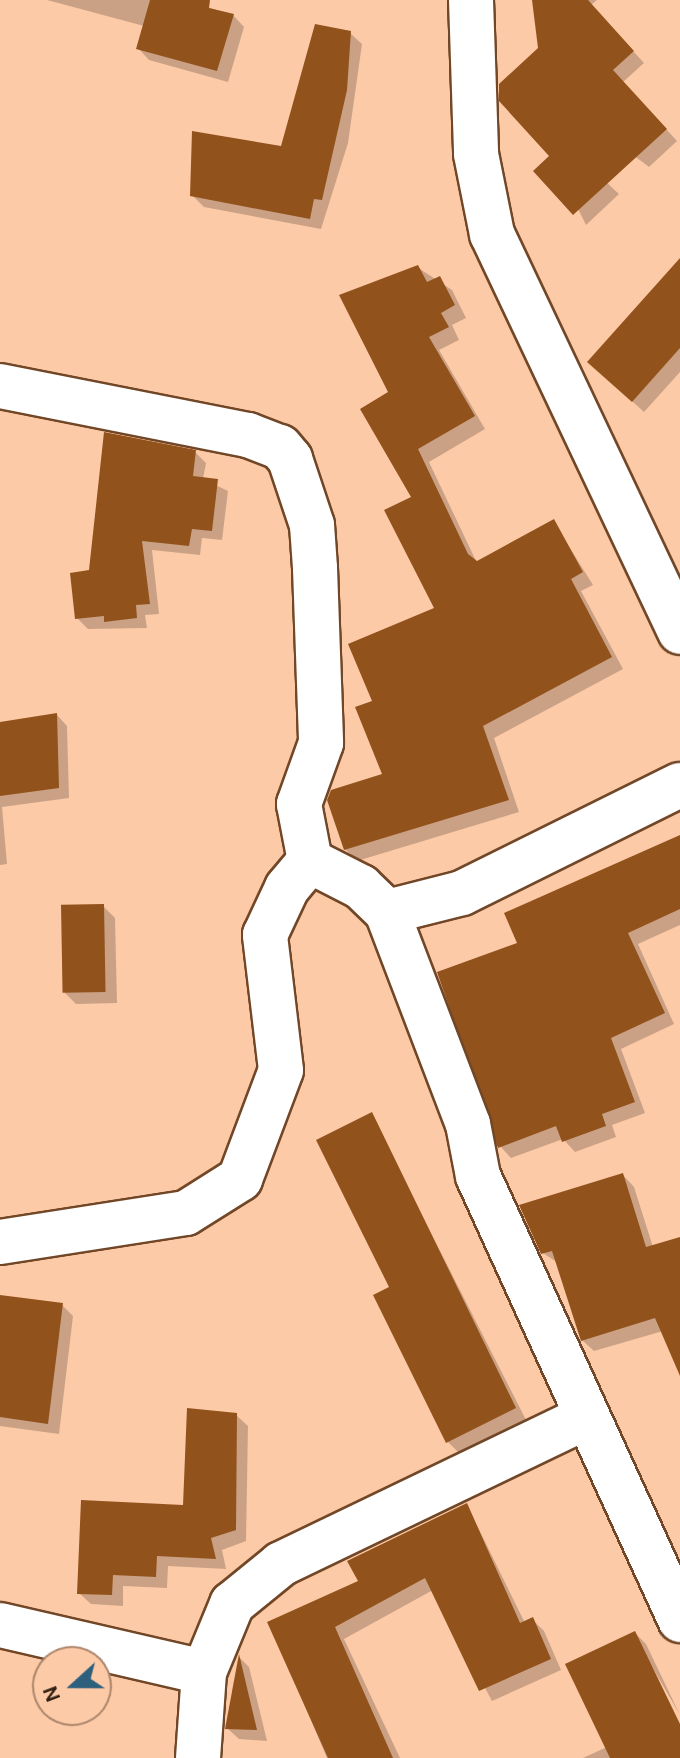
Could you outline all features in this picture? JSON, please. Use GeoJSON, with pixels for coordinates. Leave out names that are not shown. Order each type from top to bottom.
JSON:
{"type":"FeatureCollection","features":[{"type":"Feature","properties":{"kind":"street"},"geometry":{"type":"LineString","coordinates":[[471,0],[476,154],[492,234],[680,632]]}},
{"type":"Feature","properties":{"kind":"street"},"geometry":{"type":"LineString","coordinates":[[0,386],[235,432],[280,447],[290,459],[312,525],[315,568],[321,743],[299,804],[310,861]]}},
{"type":"Feature","properties":{"kind":"street"},"geometry":{"type":"LineString","coordinates":[[387,912],[462,893],[680,785]]}},
{"type":"Feature","properties":{"kind":"street"},"geometry":{"type":"LineString","coordinates":[[310,861],[361,887],[387,912],[468,1124],[478,1176],[584,1418],[680,1620]]}},
{"type":"Feature","properties":{"kind":"street"},"geometry":{"type":"LineString","coordinates":[[0,1242],[186,1213],[240,1179],[281,1070],[265,935],[287,888],[310,861]]}},
{"type":"Feature","properties":{"kind":"street"},"geometry":{"type":"LineString","coordinates":[[198,1758],[204,1672],[232,1604],[281,1564],[584,1418]]}},
{"type":"Feature","properties":{"kind":"street"},"geometry":{"type":"LineString","coordinates":[[0,1625],[204,1672]]}},
{"type":"Feature","properties":{"kind":"building"},"geometry":{"type":"Polygon","coordinates":[[[150,0],[210,0],[209,8],[234,14],[217,71],[136,49],[150,0]]]}},
{"type":"Feature","properties":{"kind":"building"},"geometry":{"type":"Polygon","coordinates":[[[532,0],[588,0],[634,51],[613,70],[667,129],[573,215],[533,171],[549,156],[499,101],[499,84],[538,48],[532,0]]]}},
{"type":"Feature","properties":{"kind":"building"},"geometry":{"type":"Polygon","coordinates":[[[315,24],[351,31],[347,90],[322,200],[314,199],[310,219],[190,196],[192,131],[281,146],[315,24]]]}},
{"type":"Feature","properties":{"kind":"building"},"geometry":{"type":"Polygon","coordinates":[[[680,258],[680,348],[632,402],[587,362],[680,258]]]}},
{"type":"Feature","properties":{"kind":"building"},"geometry":{"type":"Polygon","coordinates":[[[418,265],[427,282],[440,276],[455,305],[441,313],[449,327],[429,337],[475,416],[418,449],[468,554],[477,561],[554,519],[583,572],[571,579],[612,657],[483,726],[509,800],[344,850],[327,800],[331,790],[382,774],[355,707],[372,701],[348,644],[434,608],[384,510],[411,497],[360,409],[388,392],[339,295],[418,265]]]}},
{"type":"Feature","properties":{"kind":"building"},"geometry":{"type":"Polygon","coordinates":[[[104,432],[196,450],[193,476],[218,479],[212,531],[192,529],[189,546],[142,541],[150,604],[136,605],[137,618],[104,622],[104,616],[75,619],[70,573],[89,570],[104,432]]]}},
{"type":"Feature","properties":{"kind":"building"},"geometry":{"type":"Polygon","coordinates":[[[57,713],[59,788],[0,796],[0,722],[57,713]]]}},
{"type":"Feature","properties":{"kind":"building"},"geometry":{"type":"Polygon","coordinates":[[[680,835],[680,909],[628,933],[665,1013],[611,1038],[635,1102],[602,1114],[606,1126],[562,1142],[556,1126],[498,1148],[437,972],[517,943],[504,913],[680,835]]]}},
{"type":"Feature","properties":{"kind":"building"},"geometry":{"type":"Polygon","coordinates":[[[104,904],[106,992],[63,993],[61,905],[104,904]]]}},
{"type":"Feature","properties":{"kind":"building"},"geometry":{"type":"Polygon","coordinates":[[[372,1112],[516,1408],[446,1443],[373,1295],[389,1287],[316,1140],[372,1112]]]}},
{"type":"Feature","properties":{"kind":"building"},"geometry":{"type":"Polygon","coordinates":[[[623,1173],[646,1247],[680,1237],[680,1376],[655,1318],[581,1341],[552,1251],[541,1254],[519,1205],[623,1173]]]}},
{"type":"Feature","properties":{"kind":"building"},"geometry":{"type":"Polygon","coordinates":[[[0,1295],[63,1303],[48,1424],[0,1417],[0,1295]]]}},
{"type":"Feature","properties":{"kind":"building"},"geometry":{"type":"Polygon","coordinates":[[[187,1408],[237,1413],[236,1530],[211,1538],[216,1559],[157,1556],[156,1577],[113,1575],[112,1595],[77,1594],[81,1500],[183,1505],[187,1408]]]}},
{"type":"Feature","properties":{"kind":"building"},"geometry":{"type":"Polygon","coordinates":[[[467,1503],[520,1623],[533,1617],[551,1659],[479,1691],[425,1578],[335,1627],[393,1758],[328,1758],[267,1622],[358,1581],[347,1561],[467,1503]]]}},
{"type":"Feature","properties":{"kind":"building"},"geometry":{"type":"Polygon","coordinates":[[[635,1631],[680,1724],[680,1758],[610,1758],[565,1664],[635,1631]]]}},
{"type":"Feature","properties":{"kind":"building"},"geometry":{"type":"Polygon","coordinates":[[[239,1654],[257,1730],[225,1729],[239,1654]]]}}]}
